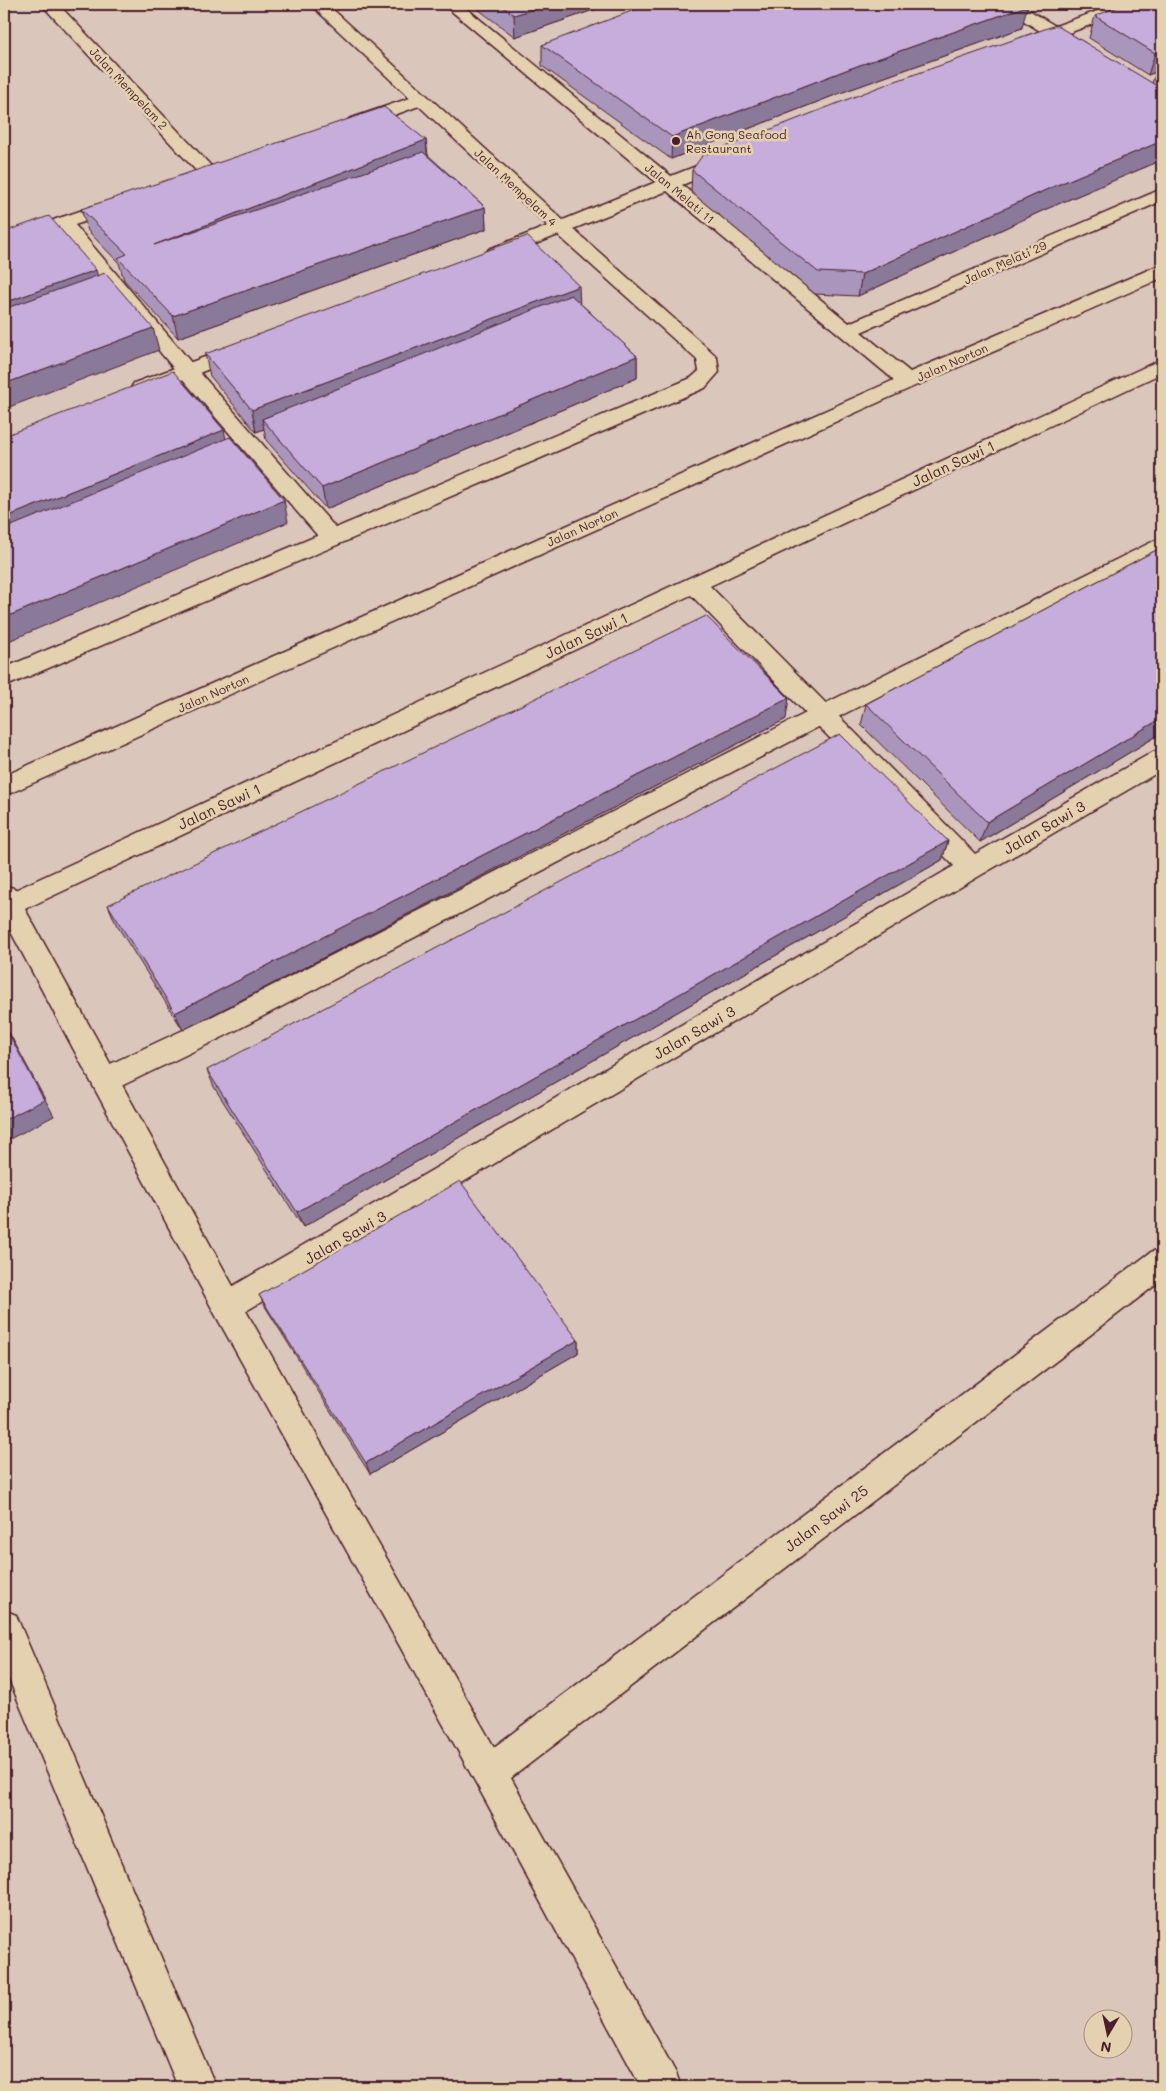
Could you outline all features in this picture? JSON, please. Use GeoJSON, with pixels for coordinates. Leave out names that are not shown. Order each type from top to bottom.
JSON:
{"type":"FeatureCollection","features":[{"type":"Feature","properties":{"kind":"street","name":"Jalan Mempelam 2"},"geometry":{"type":"LineString","coordinates":[[49,4],[208,173]]}},
{"type":"Feature","properties":{"kind":"street","name":"Jalan Mempelam 4"},"geometry":{"type":"LineString","coordinates":[[318,4],[424,99],[561,228],[707,358],[709,372],[698,383],[332,538]]}},
{"type":"Feature","properties":{"kind":"street","name":"Jalan Melati 11"},"geometry":{"type":"LineString","coordinates":[[451,4],[908,381]]}},
{"type":"Feature","properties":{"kind":"street"},"geometry":{"type":"LineString","coordinates":[[1008,4],[1095,58]]}},
{"type":"Feature","properties":{"kind":"street"},"geometry":{"type":"LineString","coordinates":[[1017,47],[1132,4]]}},
{"type":"Feature","properties":{"kind":"street"},"geometry":{"type":"LineString","coordinates":[[520,60],[538,54]]}},
{"type":"Feature","properties":{"kind":"street"},"geometry":{"type":"LineString","coordinates":[[339,128],[424,99]]}},
{"type":"Feature","properties":{"kind":"street"},"geometry":{"type":"LineString","coordinates":[[477,260],[561,228],[741,154]]}},
{"type":"Feature","properties":{"kind":"street"},"geometry":{"type":"LineString","coordinates":[[190,179],[227,167]]}},
{"type":"Feature","properties":{"kind":"street","name":"Jalan Melati 29"},"geometry":{"type":"LineString","coordinates":[[847,331],[1162,194]]}},
{"type":"Feature","properties":{"kind":"street"},"geometry":{"type":"LineString","coordinates":[[4,243],[136,198]]}},
{"type":"Feature","properties":{"kind":"street"},"geometry":{"type":"LineString","coordinates":[[4,678],[332,538],[187,371],[63,222]]}},
{"type":"Feature","properties":{"kind":"street","name":"Jalan Norton"},"geometry":{"type":"LineString","coordinates":[[4,787],[908,381],[1162,271]]}},
{"type":"Feature","properties":{"kind":"street"},"geometry":{"type":"LineString","coordinates":[[123,395],[262,342]]}},
{"type":"Feature","properties":{"kind":"street","name":"Jalan Sawi 1"},"geometry":{"type":"LineString","coordinates":[[7,900],[694,584],[1162,365]]}},
{"type":"Feature","properties":{"kind":"street"},"geometry":{"type":"LineString","coordinates":[[105,1080],[224,1023],[822,714],[1162,545]]}},
{"type":"Feature","properties":{"kind":"street"},"geometry":{"type":"LineString","coordinates":[[694,584],[972,868]]}},
{"type":"Feature","properties":{"kind":"street","name":"Jalan Sawi 3"},"geometry":{"type":"LineString","coordinates":[[227,1306],[972,868],[1162,759]]}},
{"type":"Feature","properties":{"kind":"street"},"geometry":{"type":"LineString","coordinates":[[7,900],[227,1306],[489,1773],[662,2087]]}},
{"type":"Feature","properties":{"kind":"street","name":"Jalan Sawi 25"},"geometry":{"type":"LineString","coordinates":[[489,1773],[1162,1262]]}},
{"type":"Feature","properties":{"kind":"street"},"geometry":{"type":"LineString","coordinates":[[4,1626],[197,2087]]}},
{"type":"Feature","properties":{"kind":"building"},"geometry":{"type":"Polygon","coordinates":[[[499,4],[549,4],[514,15],[499,4]]]}},
{"type":"Feature","properties":{"kind":"building"},"geometry":{"type":"Polygon","coordinates":[[[650,4],[1023,4],[1027,6],[846,70],[672,137],[542,45],[650,4]]]}},
{"type":"Feature","properties":{"kind":"building"},"geometry":{"type":"Polygon","coordinates":[[[1125,4],[1162,4],[1162,50],[1155,53],[1095,16],[1125,4]]]}},
{"type":"Feature","properties":{"kind":"building"},"geometry":{"type":"Polygon","coordinates":[[[1056,25],[1162,89],[1162,141],[1050,188],[862,274],[818,272],[692,170],[702,156],[887,84],[1056,25]]]}},
{"type":"Feature","properties":{"kind":"building"},"geometry":{"type":"Polygon","coordinates":[[[384,107],[426,140],[154,245],[423,152],[485,207],[173,316],[118,258],[127,254],[81,209],[384,107]]]}},
{"type":"Feature","properties":{"kind":"building"},"geometry":{"type":"Polygon","coordinates":[[[49,216],[96,270],[4,303],[4,232],[49,216]]]}},
{"type":"Feature","properties":{"kind":"building"},"geometry":{"type":"Polygon","coordinates":[[[527,236],[579,286],[252,410],[205,354],[527,236]]]}},
{"type":"Feature","properties":{"kind":"building"},"geometry":{"type":"Polygon","coordinates":[[[105,273],[153,328],[4,384],[4,309],[105,273]]]}},
{"type":"Feature","properties":{"kind":"building"},"geometry":{"type":"Polygon","coordinates":[[[571,295],[637,356],[322,488],[262,419],[571,295]]]}},
{"type":"Feature","properties":{"kind":"building"},"geometry":{"type":"Polygon","coordinates":[[[173,371],[224,430],[4,518],[4,436],[173,371]]]}},
{"type":"Feature","properties":{"kind":"building"},"geometry":{"type":"Polygon","coordinates":[[[230,437],[284,500],[4,618],[4,529],[230,437]]]}},
{"type":"Feature","properties":{"kind":"building"},"geometry":{"type":"Polygon","coordinates":[[[1162,547],[1162,718],[987,822],[866,704],[1162,547]]]}},
{"type":"Feature","properties":{"kind":"building"},"geometry":{"type":"Polygon","coordinates":[[[706,616],[789,698],[175,1013],[108,905],[706,616]]]}},
{"type":"Feature","properties":{"kind":"building"},"geometry":{"type":"Polygon","coordinates":[[[840,734],[948,841],[297,1212],[207,1070],[840,734]]]}},
{"type":"Feature","properties":{"kind":"building"},"geometry":{"type":"Polygon","coordinates":[[[4,1025],[44,1100],[4,1120],[4,1025]]]}},
{"type":"Feature","properties":{"kind":"building"},"geometry":{"type":"Polygon","coordinates":[[[460,1181],[578,1340],[366,1463],[259,1295],[460,1181]]]}},
{"type":"Feature","properties":{"kind":"place","name":"Ah Gong Seafood Restaurant"},"geometry":{"type":"Point","coordinates":[676,141]}}]}
